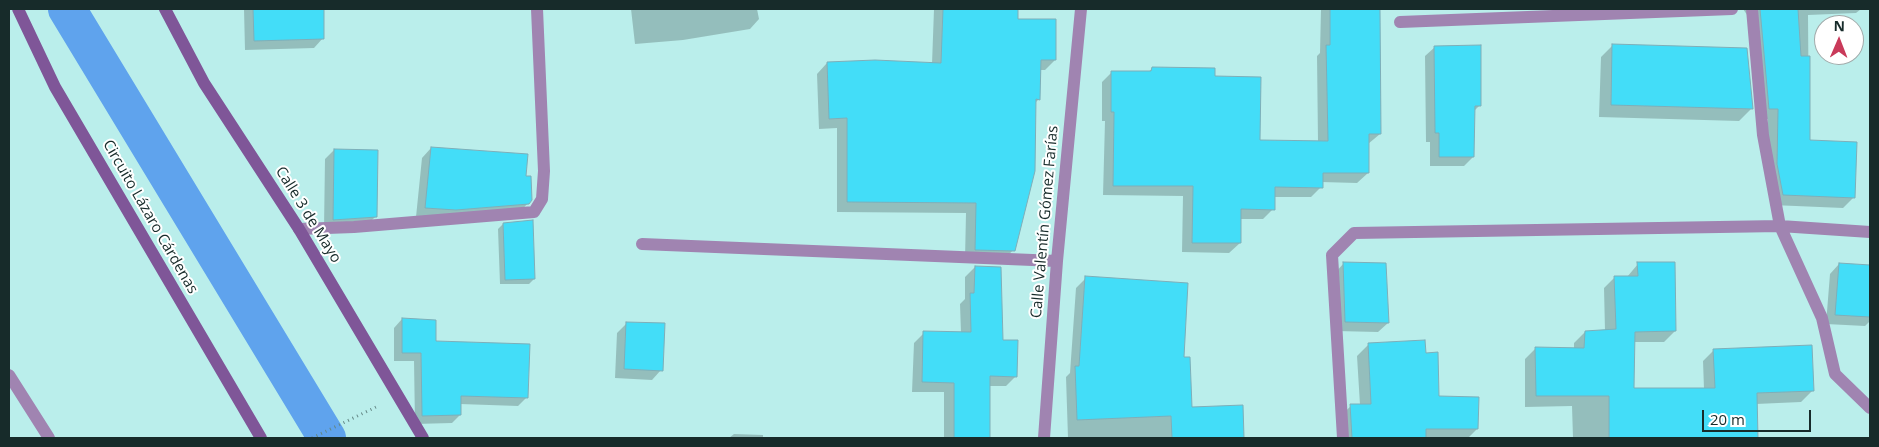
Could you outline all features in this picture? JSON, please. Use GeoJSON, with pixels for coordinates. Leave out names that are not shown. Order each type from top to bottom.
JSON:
{"type":"FeatureCollection","features":[{"type":"Feature","properties":{"kind":"street","name":"Circuito Lázaro Cárdenas"},"geometry":{"type":"LineString","coordinates":[[18,9],[55,87],[261,438]]}},
{"type":"Feature","properties":{"kind":"street","name":"Calle 3 de Mayo"},"geometry":{"type":"LineString","coordinates":[[165,9],[204,83],[299,229],[423,438]]}},
{"type":"Feature","properties":{"kind":"street"},"geometry":{"type":"LineString","coordinates":[[299,229],[354,227],[534,212],[542,199],[544,171],[537,9]]}},
{"type":"Feature","properties":{"kind":"street","name":"Calle Valentín Gómez Farías"},"geometry":{"type":"LineString","coordinates":[[1044,438],[1081,9]]}},
{"type":"Feature","properties":{"kind":"street"},"geometry":{"type":"LineString","coordinates":[[1400,22],[1732,9]]}},
{"type":"Feature","properties":{"kind":"street"},"geometry":{"type":"LineString","coordinates":[[1752,9],[1763,135],[1780,226],[1822,318],[1835,374],[1870,408]]}},
{"type":"Feature","properties":{"kind":"street"},"geometry":{"type":"LineString","coordinates":[[1343,438],[1332,255],[1354,233],[1780,226],[1870,232]]}},
{"type":"Feature","properties":{"kind":"street"},"geometry":{"type":"LineString","coordinates":[[642,244],[1058,261]]}},
{"type":"Feature","properties":{"kind":"street"},"geometry":{"type":"LineString","coordinates":[[9,376],[49,438]]}},
{"type":"Feature","properties":{"kind":"path"},"geometry":{"type":"LineString","coordinates":[[312,438],[399,395]]}},
{"type":"Feature","properties":{"kind":"building"},"geometry":{"type":"Polygon","coordinates":[[[253,9],[324,9],[324,39],[254,41],[253,9]]]}},
{"type":"Feature","properties":{"kind":"building"},"geometry":{"type":"Polygon","coordinates":[[[943,9],[1018,9],[1018,19],[1056,19],[1056,60],[1041,60],[1040,100],[1036,99],[1035,171],[1015,251],[975,250],[976,203],[847,202],[847,118],[829,119],[827,62],[875,60],[941,63],[943,9]]]}},
{"type":"Feature","properties":{"kind":"building"},"geometry":{"type":"Polygon","coordinates":[[[1330,9],[1380,9],[1381,134],[1369,134],[1369,173],[1323,173],[1323,188],[1275,187],[1275,210],[1241,209],[1241,243],[1192,243],[1193,186],[1113,186],[1114,112],[1111,112],[1111,71],[1151,71],[1152,67],[1215,68],[1215,76],[1261,77],[1260,140],[1328,141],[1326,45],[1330,45],[1330,9]]]}},
{"type":"Feature","properties":{"kind":"building"},"geometry":{"type":"Polygon","coordinates":[[[1760,9],[1798,9],[1801,56],[1810,56],[1810,140],[1857,142],[1855,198],[1783,195],[1777,164],[1778,109],[1769,109],[1760,9]]]}},
{"type":"Feature","properties":{"kind":"building"},"geometry":{"type":"Polygon","coordinates":[[[1612,44],[1747,48],[1753,109],[1611,105],[1612,44]]]}},
{"type":"Feature","properties":{"kind":"building"},"geometry":{"type":"Polygon","coordinates":[[[1481,45],[1481,106],[1475,106],[1474,157],[1439,157],[1439,133],[1435,133],[1434,46],[1481,45]]]}},
{"type":"Feature","properties":{"kind":"building"},"geometry":{"type":"Polygon","coordinates":[[[431,147],[528,154],[526,176],[531,176],[532,200],[529,204],[456,210],[425,208],[431,147]]]}},
{"type":"Feature","properties":{"kind":"building"},"geometry":{"type":"Polygon","coordinates":[[[334,149],[378,150],[377,217],[333,220],[334,149]]]}},
{"type":"Feature","properties":{"kind":"building"},"geometry":{"type":"Polygon","coordinates":[[[533,220],[535,279],[505,280],[503,223],[533,220]]]}},
{"type":"Feature","properties":{"kind":"building"},"geometry":{"type":"Polygon","coordinates":[[[1343,262],[1386,263],[1389,323],[1345,322],[1343,262]]]}},
{"type":"Feature","properties":{"kind":"building"},"geometry":{"type":"Polygon","coordinates":[[[1637,262],[1675,262],[1676,331],[1635,332],[1634,388],[1715,388],[1713,349],[1812,345],[1814,391],[1757,393],[1758,438],[1609,438],[1609,396],[1536,396],[1535,347],[1584,348],[1585,331],[1616,329],[1614,276],[1638,276],[1637,262]]]}},
{"type":"Feature","properties":{"kind":"building"},"geometry":{"type":"Polygon","coordinates":[[[1839,263],[1870,265],[1870,317],[1835,315],[1839,263]]]}},
{"type":"Feature","properties":{"kind":"building"},"geometry":{"type":"Polygon","coordinates":[[[975,266],[1001,267],[1003,340],[1018,340],[1017,377],[990,376],[990,438],[954,438],[954,383],[922,382],[923,331],[971,332],[970,293],[974,293],[975,266]]]}},
{"type":"Feature","properties":{"kind":"building"},"geometry":{"type":"Polygon","coordinates":[[[1085,276],[1188,283],[1184,357],[1190,357],[1192,407],[1243,405],[1244,438],[1172,438],[1171,416],[1077,420],[1075,366],[1079,366],[1085,276]]]}},
{"type":"Feature","properties":{"kind":"building"},"geometry":{"type":"Polygon","coordinates":[[[402,318],[436,320],[436,341],[530,344],[528,398],[461,396],[461,415],[422,416],[421,353],[402,353],[402,318]]]}},
{"type":"Feature","properties":{"kind":"building"},"geometry":{"type":"Polygon","coordinates":[[[626,322],[665,323],[663,371],[624,369],[626,322]]]}},
{"type":"Feature","properties":{"kind":"building"},"geometry":{"type":"Polygon","coordinates":[[[1425,340],[1426,353],[1438,352],[1439,396],[1479,397],[1478,429],[1426,429],[1426,438],[1352,438],[1350,404],[1371,404],[1368,343],[1425,340]]]}},
{"type":"Feature","properties":{"kind":"waterway"},"geometry":{"type":"LineString","coordinates":[[67,9],[327,438]]}}]}
